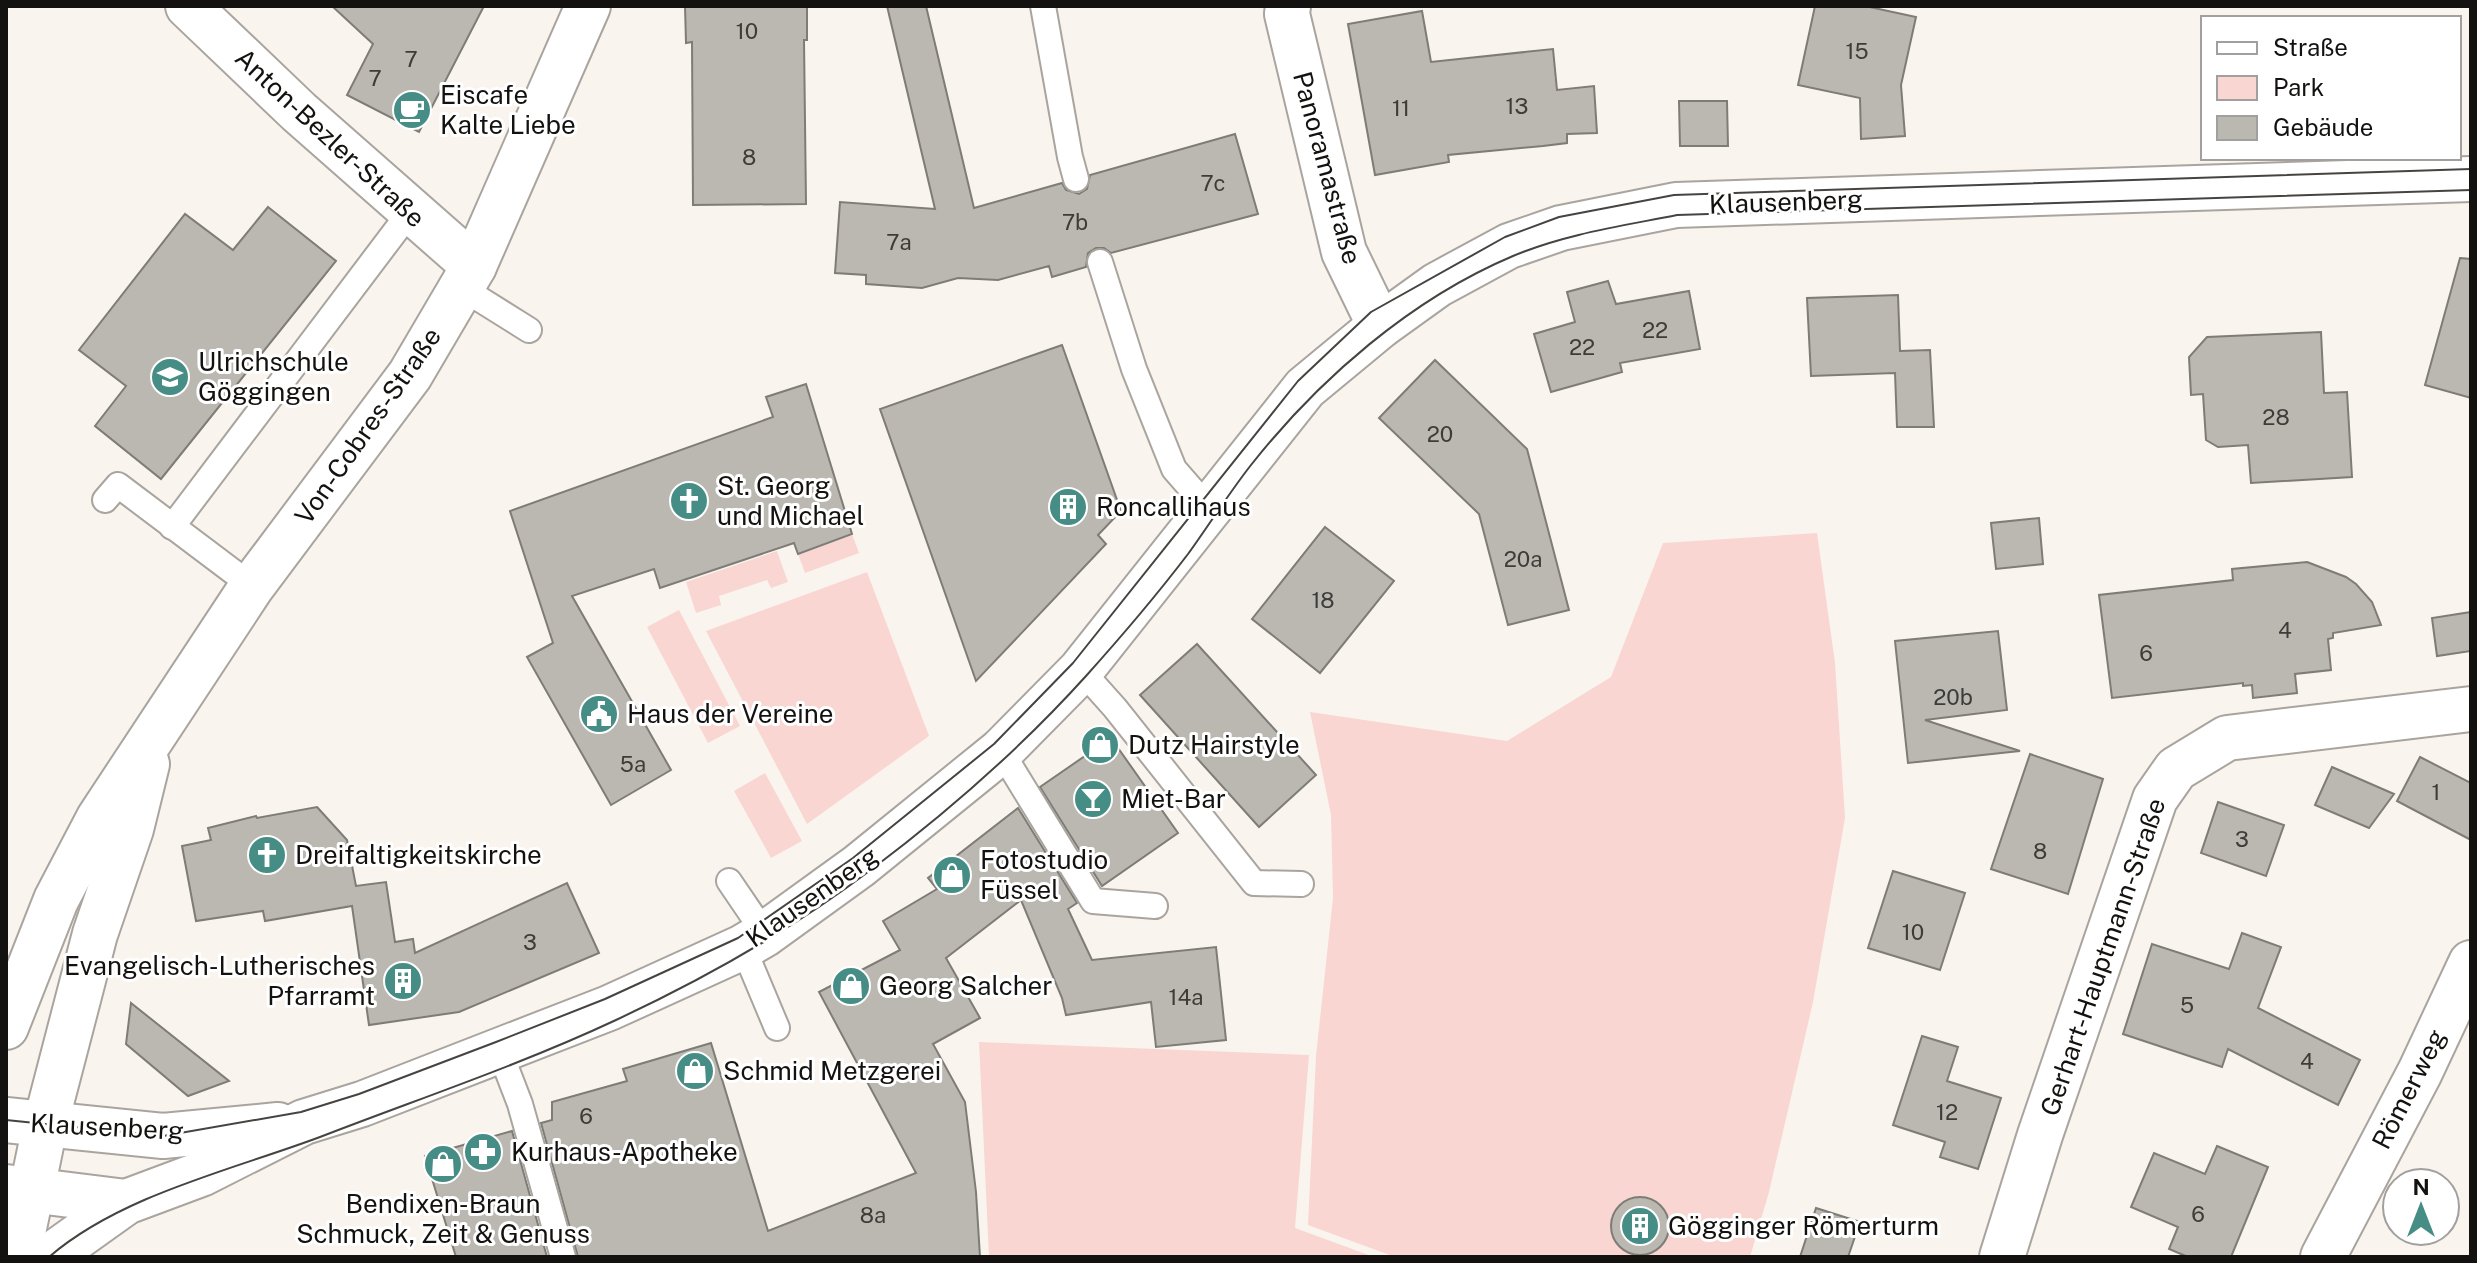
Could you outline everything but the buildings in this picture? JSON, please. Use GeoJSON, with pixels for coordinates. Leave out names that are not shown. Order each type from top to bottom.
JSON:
{"type":"FeatureCollection","features":[{"type":"Feature","properties":{"kind":"street","name":"Anton-Bezler-Straße"},"geometry":{"type":"LineString","coordinates":[[188,6],[410,212],[468,277]]}},
{"type":"Feature","properties":{"kind":"street","name":"Von-Cobres-Straße"},"geometry":{"type":"LineString","coordinates":[[6,1027],[56,900],[99,818],[252,586],[410,375],[468,277],[588,6]]}},
{"type":"Feature","properties":{"kind":"street","name":"Panoramastraße"},"geometry":{"type":"LineString","coordinates":[[1288,6],[1287,14],[1344,252],[1380,326]]}},
{"type":"Feature","properties":{"kind":"street","name":"Klausenberg"},"geometry":{"type":"LineString","coordinates":[[49,1257],[126,1202],[201,1174],[304,1122],[362,1104],[609,1008],[754,940],[859,866],[1001,751],[1081,670],[1305,388],[1380,326],[1437,285],[1509,246],[1561,228],[1676,205],[2471,179]]}},
{"type":"Feature","properties":{"kind":"street","name":"Gerhart-Hauptmann-Straße"},"geometry":{"type":"LineString","coordinates":[[2002,1257],[2040,1135],[2155,799],[2176,769],[2227,738],[2471,709]]}},
{"type":"Feature","properties":{"kind":"street","name":"Von-Cobres-Straße"},"geometry":{"type":"LineString","coordinates":[[18,1257],[19,1189],[26,1123],[67,1045],[95,934],[131,829],[153,740]]}},
{"type":"Feature","properties":{"kind":"street","name":"Römerweg"},"geometry":{"type":"LineString","coordinates":[[2323,1257],[2420,1072],[2471,963]]}},
{"type":"Feature","properties":{"kind":"street","name":"Klausenberg"},"geometry":{"type":"LineString","coordinates":[[26,1123],[163,1136],[304,1122]]}},
{"type":"Feature","properties":{"kind":"street","name":"Klausenberg"},"geometry":{"type":"LineString","coordinates":[[19,1189],[126,1202]]}},
{"type":"Feature","properties":{"kind":"lane"},"geometry":{"type":"LineString","coordinates":[[1043,6],[1076,179]]}},
{"type":"Feature","properties":{"kind":"lane"},"geometry":{"type":"LineString","coordinates":[[172,527],[410,212]]}},
{"type":"Feature","properties":{"kind":"lane"},"geometry":{"type":"LineString","coordinates":[[1100,262],[1134,369],[1174,469],[1208,508]]}},
{"type":"Feature","properties":{"kind":"lane"},"geometry":{"type":"LineString","coordinates":[[468,277],[529,330]]}},
{"type":"Feature","properties":{"kind":"lane"},"geometry":{"type":"LineString","coordinates":[[105,500],[118,485],[252,586]]}},
{"type":"Feature","properties":{"kind":"lane"},"geometry":{"type":"LineString","coordinates":[[1081,670],[1115,708],[1254,883],[1301,884]]}},
{"type":"Feature","properties":{"kind":"lane"},"geometry":{"type":"LineString","coordinates":[[1001,751],[1093,901],[1155,906]]}},
{"type":"Feature","properties":{"kind":"lane"},"geometry":{"type":"LineString","coordinates":[[729,881],[754,940],[777,1028]]}},
{"type":"Feature","properties":{"kind":"lane"},"geometry":{"type":"LineString","coordinates":[[500,1052],[520,1104],[563,1257]]}},
{"type":"Feature","properties":{"kind":"green space"},"geometry":{"type":"Polygon","coordinates":[[[1817,533],[1835,663],[1845,818],[1813,1002],[1769,1192],[1750,1257],[1395,1257],[1308,1225],[1316,1056],[1333,898],[1331,815],[1310,712],[1507,741],[1611,677],[1663,543],[1817,533]]]}},
{"type":"Feature","properties":{"kind":"green space"},"geometry":{"type":"Polygon","coordinates":[[[852,534],[859,553],[805,573],[798,554],[852,534]]]}},
{"type":"Feature","properties":{"kind":"green space"},"geometry":{"type":"Polygon","coordinates":[[[777,551],[788,582],[771,588],[767,580],[719,596],[721,605],[696,613],[686,582],[777,551]]]}},
{"type":"Feature","properties":{"kind":"green space"},"geometry":{"type":"Polygon","coordinates":[[[867,572],[929,736],[807,824],[706,631],[867,572]]]}},
{"type":"Feature","properties":{"kind":"green space"},"geometry":{"type":"Polygon","coordinates":[[[679,610],[740,726],[708,743],[647,627],[679,610]]]}},
{"type":"Feature","properties":{"kind":"green space"},"geometry":{"type":"Polygon","coordinates":[[[765,773],[802,841],[771,858],[734,791],[765,773]]]}},
{"type":"Feature","properties":{"kind":"green space"},"geometry":{"type":"Polygon","coordinates":[[[979,1042],[1309,1055],[1295,1228],[1374,1257],[989,1257],[979,1042]]]}},
{"type":"Feature","properties":{"kind":"tram line"},"geometry":{"type":"LineString","coordinates":[[6,1120],[163,1136],[301,1112],[359,1094],[605,999],[738,938],[853,858],[994,744],[1073,663],[1298,381],[1371,312],[1505,237],[1559,217],[1674,195],[2471,169]]}},
{"type":"Feature","properties":{"kind":"tram line"},"geometry":{"type":"LineString","coordinates":[[49,1257],[78,1235],[143,1200],[469,1081],[616,1020],[716,970],[842,891],[956,801],[1061,703],[1188,554],[1243,476],[1278,433],[1337,372],[1403,318],[1475,274],[1513,256],[1573,236],[1677,215],[2471,190]]}},
{"type":"Feature","properties":{"kind":"place","name":"Eiscafe Kalte Liebe"},"geometry":{"type":"Point","coordinates":[412,110]}},
{"type":"Feature","properties":{"kind":"place","name":"Ulrichschule Göggingen"},"geometry":{"type":"Point","coordinates":[170,377]}},
{"type":"Feature","properties":{"kind":"place","name":"St. Georg und Michael"},"geometry":{"type":"Point","coordinates":[689,501]}},
{"type":"Feature","properties":{"kind":"place","name":"Roncallihaus"},"geometry":{"type":"Point","coordinates":[1068,507]}},
{"type":"Feature","properties":{"kind":"place","name":"Haus der Vereine"},"geometry":{"type":"Point","coordinates":[599,714]}},
{"type":"Feature","properties":{"kind":"place","name":"Dutz Hairstyle"},"geometry":{"type":"Point","coordinates":[1100,745]}},
{"type":"Feature","properties":{"kind":"place","name":"Miet-Bar"},"geometry":{"type":"Point","coordinates":[1093,799]}},
{"type":"Feature","properties":{"kind":"place","name":"Dreifaltigkeitskirche"},"geometry":{"type":"Point","coordinates":[267,855]}},
{"type":"Feature","properties":{"kind":"place","name":"Fotostudio Füssel"},"geometry":{"type":"Point","coordinates":[952,875]}},
{"type":"Feature","properties":{"kind":"place","name":"Evangelisch-Lutherisches Pfarramt"},"geometry":{"type":"Point","coordinates":[403,981]}},
{"type":"Feature","properties":{"kind":"place","name":"Georg Salcher"},"geometry":{"type":"Point","coordinates":[851,986]}},
{"type":"Feature","properties":{"kind":"place","name":"Schmid Metzgerei"},"geometry":{"type":"Point","coordinates":[695,1071]}},
{"type":"Feature","properties":{"kind":"place","name":"Kurhaus-Apotheke"},"geometry":{"type":"Point","coordinates":[483,1152]}},
{"type":"Feature","properties":{"kind":"place","name":"Bendixen-Braun Schmuck, Zeit & Genuss"},"geometry":{"type":"Point","coordinates":[443,1164]}},
{"type":"Feature","properties":{"kind":"place","name":"Gögginger Römerturm"},"geometry":{"type":"Point","coordinates":[1640,1226]}}]}
